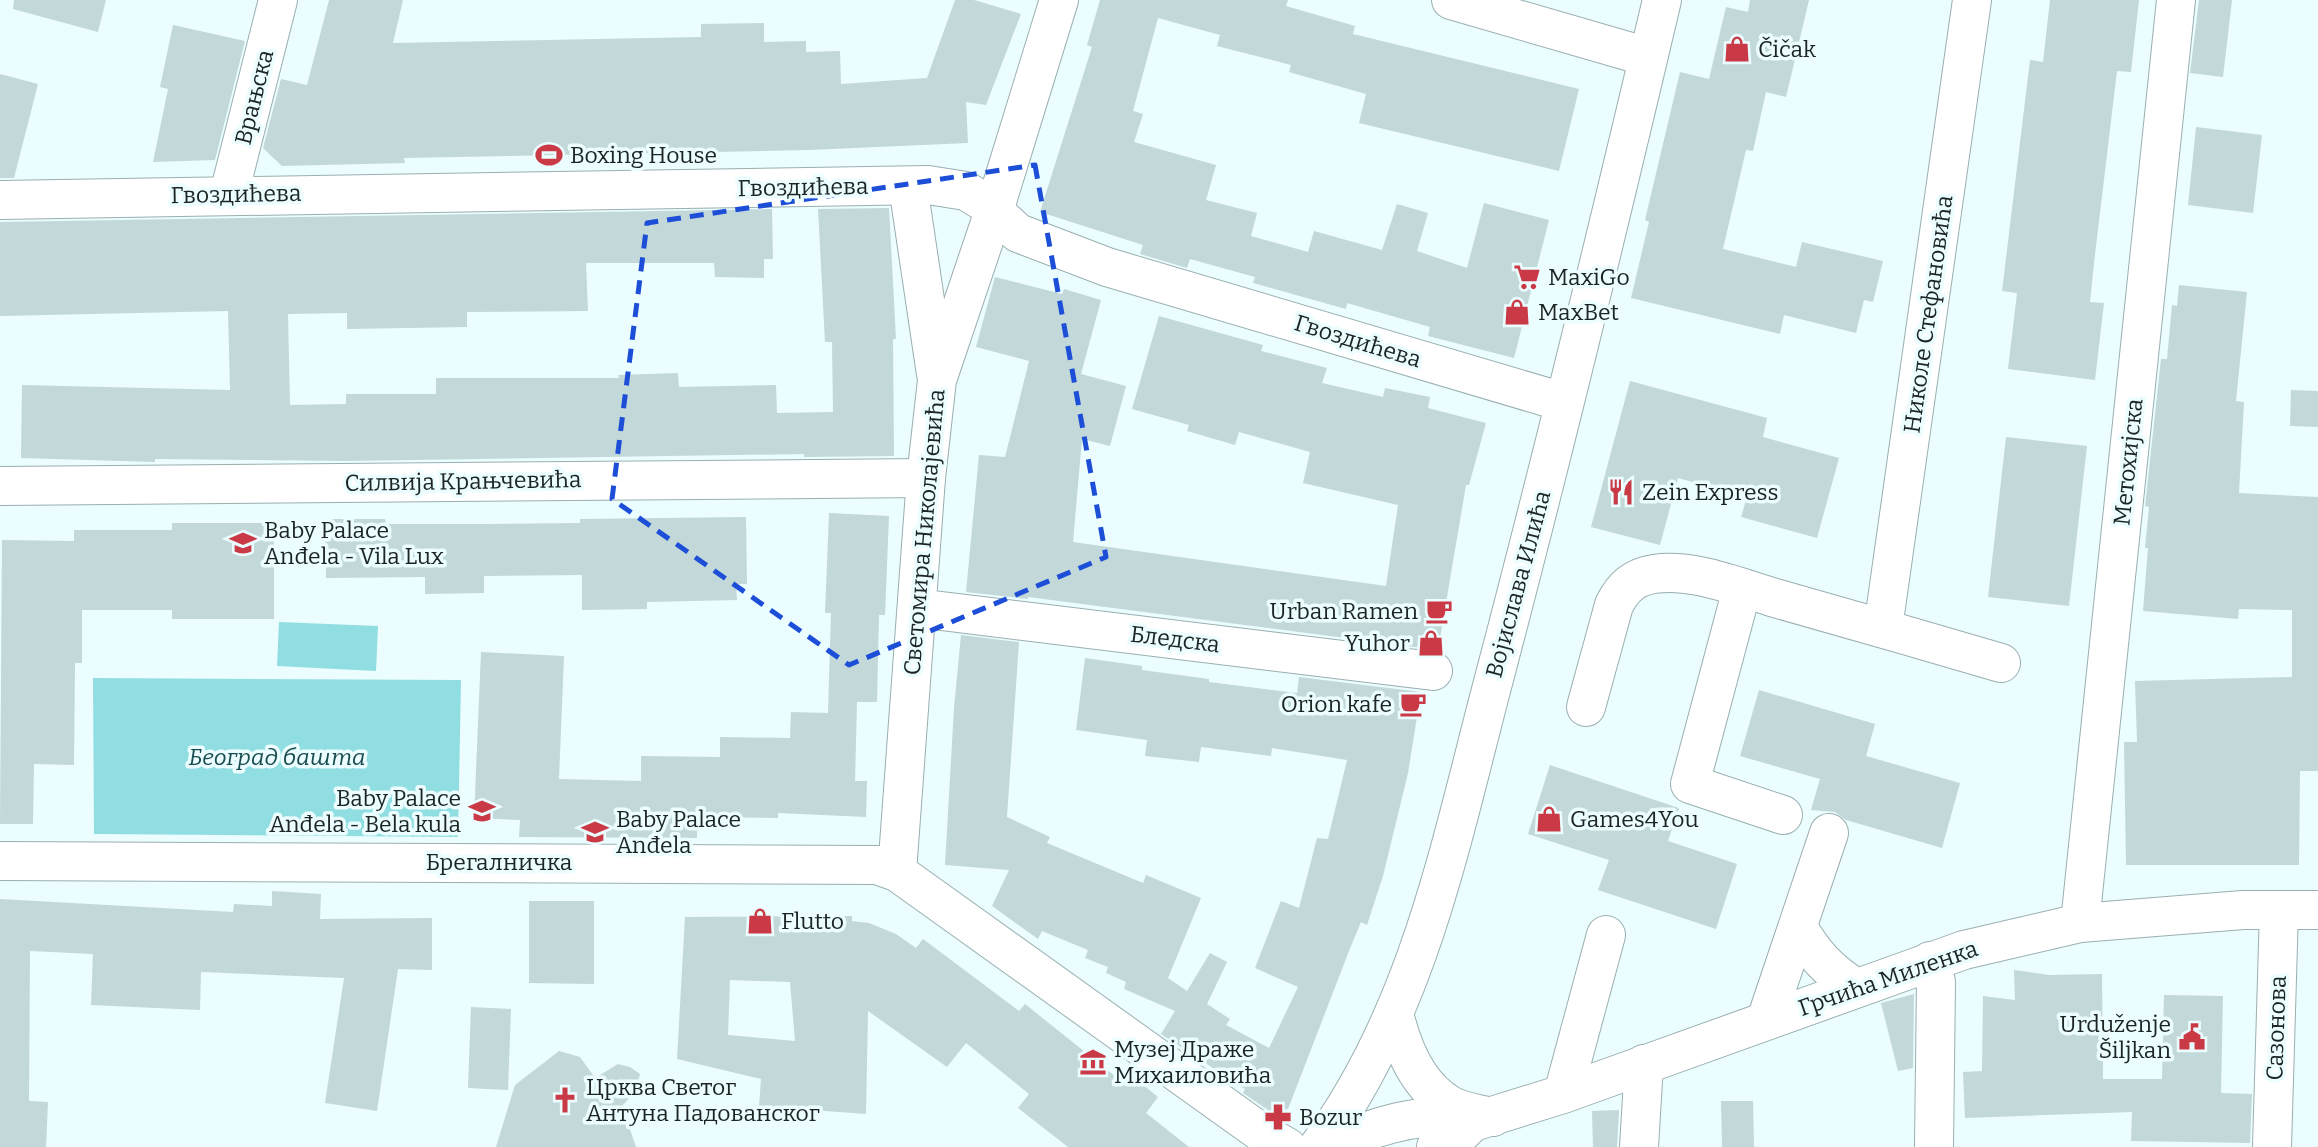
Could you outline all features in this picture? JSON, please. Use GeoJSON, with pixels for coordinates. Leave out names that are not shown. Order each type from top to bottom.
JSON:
{"type":"FeatureCollection","features":[{"type":"Feature","properties":{"kind":"street","name":"Врањска"},"geometry":{"type":"LineString","coordinates":[[229,194],[278,0]]}},
{"type":"Feature","properties":{"kind":"street","name":"Светомира Николајевића"},"geometry":{"type":"LineString","coordinates":[[897,872],[926,478],[937,380],[994,211],[1059,0]]}},
{"type":"Feature","properties":{"kind":"street"},"geometry":{"type":"LineString","coordinates":[[1451,0],[1648,57]]}},
{"type":"Feature","properties":{"kind":"street","name":"Војислава Илића"},"geometry":{"type":"LineString","coordinates":[[1318,1147],[1353,1093],[1394,1013],[1449,859],[1662,0]]}},
{"type":"Feature","properties":{"kind":"street","name":"Николе Стефановића"},"geometry":{"type":"LineString","coordinates":[[1883,628],[1972,0]]}},
{"type":"Feature","properties":{"kind":"street","name":"Метохијска"},"geometry":{"type":"LineString","coordinates":[[2080,923],[2176,0]]}},
{"type":"Feature","properties":{"kind":"street","name":"Гвоздићева"},"geometry":{"type":"LineString","coordinates":[[0,200],[229,194],[908,186],[966,191],[994,211],[1007,225],[1032,240],[1107,267],[1563,402]]}},
{"type":"Feature","properties":{"kind":"street"},"geometry":{"type":"LineString","coordinates":[[908,186],[937,380]]}},
{"type":"Feature","properties":{"kind":"street","name":"Силвија Крањчевића"},"geometry":{"type":"LineString","coordinates":[[0,486],[926,478]]}},
{"type":"Feature","properties":{"kind":"street"},"geometry":{"type":"LineString","coordinates":[[1586,707],[1614,605],[1622,590],[1631,582],[1668,573],[1742,589],[2001,663]]}},
{"type":"Feature","properties":{"kind":"street"},"geometry":{"type":"LineString","coordinates":[[1742,589],[1690,784],[1783,815]]}},
{"type":"Feature","properties":{"kind":"street","name":"Бледска"},"geometry":{"type":"LineString","coordinates":[[917,608],[1433,671]]}},
{"type":"Feature","properties":{"kind":"street"},"geometry":{"type":"LineString","coordinates":[[1766,1020],[1829,833]]}},
{"type":"Feature","properties":{"kind":"street","name":"Брегалничка"},"geometry":{"type":"LineString","coordinates":[[0,861],[877,864],[897,872],[1259,1130],[1287,1147]]}},
{"type":"Feature","properties":{"kind":"street","name":"Грчића Миленка"},"geometry":{"type":"LineString","coordinates":[[1436,1147],[1486,1129],[1563,1094],[1644,1064],[1930,961],[2030,932],[2080,923],[2279,910],[2318,910]]}},
{"type":"Feature","properties":{"kind":"street","name":"Сазонова"},"geometry":{"type":"LineString","coordinates":[[2272,1147],[2279,910]]}},
{"type":"Feature","properties":{"kind":"street"},"geometry":{"type":"LineString","coordinates":[[1798,927],[1814,954],[1830,972],[1856,989]]}},
{"type":"Feature","properties":{"kind":"street"},"geometry":{"type":"LineString","coordinates":[[1563,1094],[1606,935]]}},
{"type":"Feature","properties":{"kind":"street"},"geometry":{"type":"LineString","coordinates":[[1930,961],[1936,982],[1934,1147]]}},
{"type":"Feature","properties":{"kind":"street"},"geometry":{"type":"LineString","coordinates":[[1394,1013],[1400,1038],[1420,1077],[1449,1104],[1486,1129]]}},
{"type":"Feature","properties":{"kind":"street"},"geometry":{"type":"LineString","coordinates":[[1639,1147],[1644,1064]]}},
{"type":"Feature","properties":{"kind":"street","name":"Грчића Миленка"},"geometry":{"type":"LineString","coordinates":[[1328,1147],[1389,1127],[1439,1116],[1453,1115],[1486,1129]]}},
{"type":"Feature","properties":{"kind":"highlighted area"},"geometry":{"type":"Polygon","coordinates":[[[1035,165],[1106,557],[849,665],[612,499],[647,223],[1035,165]]]}},
{"type":"Feature","properties":{"kind":"green space"},"geometry":{"type":"Polygon","coordinates":[[[279,622],[378,626],[376,671],[277,666],[279,622]]]}},
{"type":"Feature","properties":{"kind":"green space","name":"Београд башта"},"geometry":{"type":"Polygon","coordinates":[[[93,678],[461,680],[458,837],[94,834],[93,678]]]}},
{"type":"Feature","properties":{"kind":"building"},"geometry":{"type":"Polygon","coordinates":[[[14,0],[106,0],[98,32],[13,9],[14,0]]]}},
{"type":"Feature","properties":{"kind":"building"},"geometry":{"type":"Polygon","coordinates":[[[329,0],[403,0],[393,43],[701,37],[701,24],[764,23],[764,42],[806,41],[806,52],[840,51],[841,84],[927,78],[955,0],[974,0],[1021,14],[986,105],[966,102],[968,143],[809,150],[404,158],[405,163],[282,166],[263,148],[281,79],[307,85],[329,0]]]}},
{"type":"Feature","properties":{"kind":"building"},"geometry":{"type":"Polygon","coordinates":[[[1100,0],[1288,0],[1286,6],[1355,26],[1353,34],[1579,89],[1559,171],[1359,123],[1366,94],[1289,72],[1291,65],[1217,46],[1220,35],[1158,18],[1133,111],[1143,114],[1134,142],[1216,165],[1206,200],[1257,213],[1251,236],[1308,252],[1314,231],[1382,250],[1397,204],[1428,213],[1417,251],[1467,268],[1484,203],[1549,220],[1514,358],[1428,336],[1430,327],[1347,303],[1346,309],[1253,283],[1255,277],[1190,259],[1187,268],[1140,254],[1143,245],[1040,212],[1092,47],[1087,45],[1100,0]]]}},
{"type":"Feature","properties":{"kind":"building"},"geometry":{"type":"Polygon","coordinates":[[[1750,0],[1809,0],[1786,97],[1766,92],[1753,151],[1746,150],[1723,249],[1796,267],[1802,242],[1883,261],[1873,302],[1864,300],[1856,333],[1784,315],[1780,334],[1631,298],[1649,222],[1645,220],[1680,72],[1709,79],[1726,7],[1748,12],[1750,0]]]}},
{"type":"Feature","properties":{"kind":"building"},"geometry":{"type":"Polygon","coordinates":[[[2050,0],[2139,0],[2131,72],[2117,71],[2094,263],[2090,302],[2104,303],[2095,380],[2008,369],[2017,293],[2002,291],[2030,60],[2043,62],[2050,0]]]}},
{"type":"Feature","properties":{"kind":"building"},"geometry":{"type":"Polygon","coordinates":[[[2199,0],[2232,0],[2223,77],[2190,73],[2199,0]]]}},
{"type":"Feature","properties":{"kind":"building"},"geometry":{"type":"Polygon","coordinates":[[[173,25],[245,41],[215,160],[153,162],[168,89],[160,87],[173,25]]]}},
{"type":"Feature","properties":{"kind":"building"},"geometry":{"type":"Polygon","coordinates":[[[0,74],[38,84],[14,178],[0,178],[0,74]]]}},
{"type":"Feature","properties":{"kind":"building"},"geometry":{"type":"Polygon","coordinates":[[[2196,127],[2262,135],[2253,213],[2188,205],[2196,127]]]}},
{"type":"Feature","properties":{"kind":"building"},"geometry":{"type":"Polygon","coordinates":[[[889,208],[896,339],[893,339],[894,456],[804,457],[804,454],[347,461],[155,459],[155,462],[21,458],[22,385],[230,390],[228,311],[0,316],[0,222],[772,209],[773,259],[764,259],[764,278],[715,277],[714,263],[586,263],[588,311],[467,312],[467,327],[347,329],[347,313],[288,314],[290,405],[346,404],[346,394],[436,394],[436,378],[619,378],[618,375],[678,373],[679,387],[776,385],[777,413],[833,412],[832,342],[825,342],[818,209],[889,208]]]}},
{"type":"Feature","properties":{"kind":"building"},"geometry":{"type":"Polygon","coordinates":[[[995,277],[1062,294],[1064,289],[1101,300],[1081,374],[1126,386],[1110,446],[1082,439],[1073,542],[1386,586],[1398,505],[1303,483],[1310,452],[1239,432],[1235,445],[1187,431],[1189,425],[1132,409],[1159,316],[1263,345],[1261,351],[1327,368],[1322,383],[1383,397],[1385,388],[1430,397],[1428,408],[1486,423],[1469,485],[1466,485],[1438,650],[1028,597],[966,592],[979,455],[1005,457],[1029,361],[976,347],[995,277]]]}},
{"type":"Feature","properties":{"kind":"building"},"geometry":{"type":"Polygon","coordinates":[[[2179,285],[2247,292],[2236,401],[2244,402],[2239,493],[2318,497],[2318,771],[2300,771],[2299,865],[2126,865],[2124,742],[2137,742],[2135,681],[2292,677],[2292,610],[2239,609],[2238,619],[2143,611],[2149,507],[2145,506],[2161,359],[2167,359],[2172,305],[2177,306],[2179,285]]]}},
{"type":"Feature","properties":{"kind":"building"},"geometry":{"type":"Polygon","coordinates":[[[1630,381],[1767,418],[1763,437],[1839,458],[1817,538],[1741,517],[1747,497],[1678,478],[1660,545],[1591,527],[1630,381]]]}},
{"type":"Feature","properties":{"kind":"building"},"geometry":{"type":"Polygon","coordinates":[[[2291,390],[2318,391],[2318,427],[2290,426],[2291,390]]]}},
{"type":"Feature","properties":{"kind":"building"},"geometry":{"type":"Polygon","coordinates":[[[2006,437],[2087,446],[2069,606],[1988,597],[2006,437]]]}},
{"type":"Feature","properties":{"kind":"building"},"geometry":{"type":"Polygon","coordinates":[[[829,513],[889,516],[885,615],[879,615],[877,702],[857,702],[855,781],[867,781],[866,817],[778,813],[778,818],[697,817],[697,838],[519,837],[520,820],[474,818],[481,652],[564,656],[559,779],[641,781],[641,756],[720,757],[720,737],[790,738],[791,712],[828,713],[831,613],[825,613],[829,513]]]}},
{"type":"Feature","properties":{"kind":"building"},"geometry":{"type":"Polygon","coordinates":[[[746,517],[747,584],[736,584],[737,600],[647,602],[647,609],[582,610],[582,575],[484,576],[484,593],[425,594],[425,577],[326,578],[325,519],[385,519],[386,524],[484,524],[580,523],[580,519],[746,517]]]}},
{"type":"Feature","properties":{"kind":"building"},"geometry":{"type":"Polygon","coordinates":[[[172,523],[274,523],[274,619],[172,619],[172,610],[82,610],[82,663],[75,663],[74,765],[34,764],[33,824],[0,824],[2,540],[74,541],[74,530],[172,530],[172,523]]]}},
{"type":"Feature","properties":{"kind":"building"},"geometry":{"type":"Polygon","coordinates":[[[961,635],[1019,642],[1007,817],[1050,837],[1047,843],[1143,883],[1146,875],[1201,898],[1168,978],[1187,991],[1210,953],[1227,962],[1207,1004],[1230,1019],[1226,1025],[1269,1048],[1298,987],[1255,968],[1281,901],[1299,908],[1317,838],[1328,839],[1347,760],[1272,748],[1271,756],[1201,747],[1199,762],[1145,756],[1147,740],[1076,730],[1085,658],[1142,666],[1142,670],[1209,679],[1209,682],[1297,693],[1299,677],[1421,692],[1408,773],[1383,876],[1367,925],[1361,922],[1288,1109],[1271,1112],[1243,1093],[1245,1089],[1161,1034],[1175,1011],[1124,989],[1126,982],[1106,973],[1108,967],[1085,958],[1088,950],[1042,931],[1038,939],[992,906],[1009,870],[945,865],[961,635]]]}},
{"type":"Feature","properties":{"kind":"building"},"geometry":{"type":"Polygon","coordinates":[[[1759,690],[1875,724],[1866,756],[1960,783],[1942,848],[1846,820],[1835,812],[1811,810],[1820,779],[1740,756],[1759,690]]]}},
{"type":"Feature","properties":{"kind":"building"},"geometry":{"type":"Polygon","coordinates":[[[1550,765],[1679,808],[1668,841],[1737,864],[1716,929],[1598,890],[1609,860],[1528,834],[1550,765]]]}},
{"type":"Feature","properties":{"kind":"building"},"geometry":{"type":"Polygon","coordinates":[[[272,891],[321,894],[320,919],[432,918],[432,970],[398,969],[377,1111],[325,1103],[344,978],[201,972],[200,1010],[91,1005],[93,954],[30,951],[29,1101],[48,1102],[46,1147],[0,1147],[0,899],[233,912],[234,904],[272,906],[272,891]]]}},
{"type":"Feature","properties":{"kind":"building"},"geometry":{"type":"Polygon","coordinates":[[[529,901],[594,901],[594,984],[529,983],[529,901]]]}},
{"type":"Feature","properties":{"kind":"building"},"geometry":{"type":"Polygon","coordinates":[[[852,916],[852,921],[869,923],[896,934],[916,948],[923,939],[1019,1011],[1025,1004],[1125,1084],[1132,1076],[1158,1097],[1146,1113],[1189,1147],[1068,1147],[1018,1108],[1029,1094],[966,1043],[947,1067],[868,1011],[866,1114],[759,1106],[761,1079],[677,1059],[685,917],[852,916]],[[730,980],[728,1035],[795,1041],[790,982],[730,980]]]}},
{"type":"Feature","properties":{"kind":"building"},"geometry":{"type":"Polygon","coordinates":[[[2014,970],[2049,975],[2102,974],[2103,1079],[2162,1079],[2164,995],[2223,996],[2221,1093],[2252,1094],[2250,1143],[2131,1141],[2132,1112],[1965,1118],[1963,1072],[1982,1071],[1983,996],[2015,1000],[2014,970]]]}},
{"type":"Feature","properties":{"kind":"building"},"geometry":{"type":"Polygon","coordinates":[[[1914,994],[1913,1068],[1898,1071],[1881,1003],[1914,994]]]}},
{"type":"Feature","properties":{"kind":"building"},"geometry":{"type":"Polygon","coordinates":[[[471,1007],[511,1009],[508,1090],[468,1088],[471,1007]]]}},
{"type":"Feature","properties":{"kind":"building","name":"Црква Светог Антуна Падованског"},"geometry":{"type":"Polygon","coordinates":[[[559,1051],[580,1057],[595,1078],[618,1064],[630,1067],[640,1074],[635,1092],[622,1106],[636,1147],[496,1147],[515,1085],[559,1051]]]}},
{"type":"Feature","properties":{"kind":"building"},"geometry":{"type":"Polygon","coordinates":[[[1721,1101],[1753,1101],[1754,1147],[1722,1147],[1721,1101]]]}},
{"type":"Feature","properties":{"kind":"building"},"geometry":{"type":"Polygon","coordinates":[[[1619,1110],[1617,1147],[1593,1147],[1592,1111],[1619,1110]]]}},
{"type":"Feature","properties":{"kind":"place","name":"Čičak"},"geometry":{"type":"Point","coordinates":[1737,49]}},
{"type":"Feature","properties":{"kind":"place","name":"Boxing House"},"geometry":{"type":"Point","coordinates":[549,155]}},
{"type":"Feature","properties":{"kind":"place","name":"MaxiGo"},"geometry":{"type":"Point","coordinates":[1527,277]}},
{"type":"Feature","properties":{"kind":"place","name":"MaxBet"},"geometry":{"type":"Point","coordinates":[1517,312]}},
{"type":"Feature","properties":{"kind":"place","name":"Zein Express"},"geometry":{"type":"Point","coordinates":[1621,492]}},
{"type":"Feature","properties":{"kind":"place","name":"Baby Palace Anđela - Vila Lux"},"geometry":{"type":"Point","coordinates":[243,543]}},
{"type":"Feature","properties":{"kind":"place","name":"Urban Ramen"},"geometry":{"type":"Point","coordinates":[1439,611]}},
{"type":"Feature","properties":{"kind":"place","name":"Yuhor"},"geometry":{"type":"Point","coordinates":[1431,643]}},
{"type":"Feature","properties":{"kind":"place","name":"Orion kafe"},"geometry":{"type":"Point","coordinates":[1413,704]}},
{"type":"Feature","properties":{"kind":"place","name":"Baby Palace Anđela - Bela kula"},"geometry":{"type":"Point","coordinates":[482,811]}},
{"type":"Feature","properties":{"kind":"place","name":"Games4You"},"geometry":{"type":"Point","coordinates":[1549,819]}},
{"type":"Feature","properties":{"kind":"place","name":"Baby Palace Anđela"},"geometry":{"type":"Point","coordinates":[595,832]}},
{"type":"Feature","properties":{"kind":"place","name":"Flutto"},"geometry":{"type":"Point","coordinates":[760,921]}},
{"type":"Feature","properties":{"kind":"place","name":"Urduženje Šiljkan"},"geometry":{"type":"Point","coordinates":[2192,1037]}},
{"type":"Feature","properties":{"kind":"place","name":"Музеј Драже Михаиловића"},"geometry":{"type":"Point","coordinates":[1093,1062]}},
{"type":"Feature","properties":{"kind":"place","name":"Црква Светог Антуна Падованског"},"geometry":{"type":"Point","coordinates":[565,1100]}},
{"type":"Feature","properties":{"kind":"place","name":"Bozur"},"geometry":{"type":"Point","coordinates":[1278,1117]}}]}
